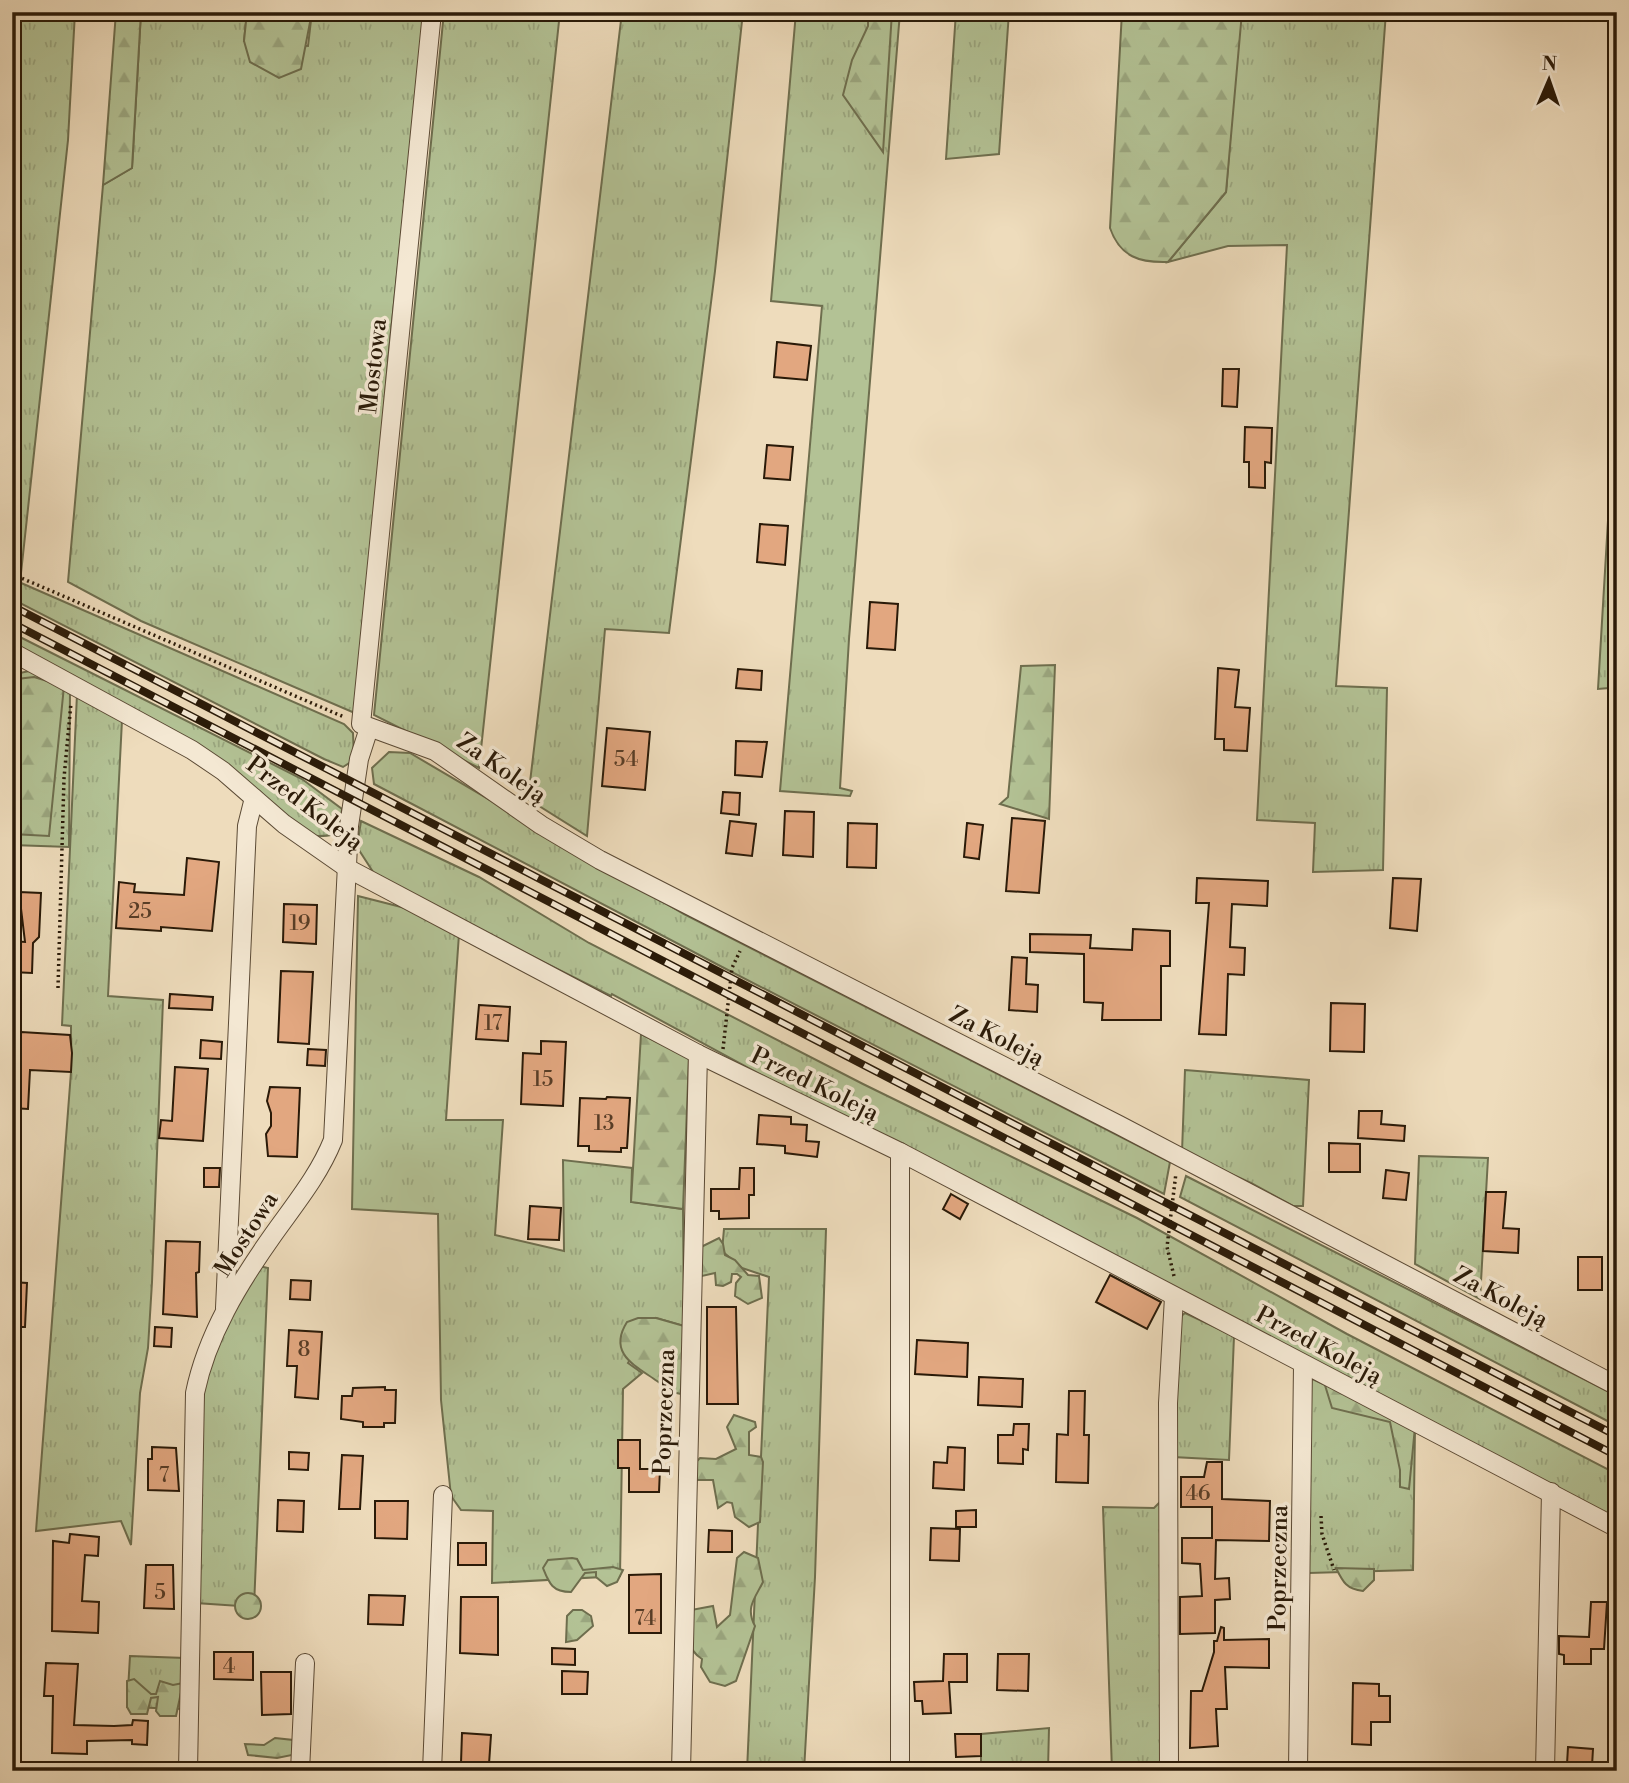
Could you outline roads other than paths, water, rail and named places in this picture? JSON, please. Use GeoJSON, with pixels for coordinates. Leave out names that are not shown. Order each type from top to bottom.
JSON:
{"type":"FeatureCollection","features":[{"type":"Feature","properties":{"kind":"street","name":"Mostowa"},"geometry":{"type":"LineString","coordinates":[[188,1771],[195,1393],[207,1348],[225,1312],[264,1248],[318,1171],[333,1139],[349,826],[365,726],[432,12]]}},
{"type":"Feature","properties":{"kind":"street","name":"Przed Koleją"},"geometry":{"type":"LineString","coordinates":[[12,652],[192,750],[284,824],[347,868],[698,1054],[900,1152],[1617,1528]]}},
{"type":"Feature","properties":{"kind":"street","name":"Za Koleją"},"geometry":{"type":"LineString","coordinates":[[365,726],[435,751],[562,838],[1617,1386]]}},
{"type":"Feature","properties":{"kind":"street"},"geometry":{"type":"LineString","coordinates":[[225,1312],[247,826],[254,798]]}},
{"type":"Feature","properties":{"kind":"street","name":"Poprzeczna"},"geometry":{"type":"LineString","coordinates":[[681,1771],[698,1054]]}},
{"type":"Feature","properties":{"kind":"street"},"geometry":{"type":"LineString","coordinates":[[900,1152],[900,1771]]}},
{"type":"Feature","properties":{"kind":"street"},"geometry":{"type":"LineString","coordinates":[[1169,1771],[1168,1403],[1175,1298]]}},
{"type":"Feature","properties":{"kind":"street","name":"Poprzeczna"},"geometry":{"type":"LineString","coordinates":[[1298,1771],[1303,1365]]}},
{"type":"Feature","properties":{"kind":"street"},"geometry":{"type":"LineString","coordinates":[[1545,1771],[1550,1492]]}},
{"type":"Feature","properties":{"kind":"street"},"geometry":{"type":"LineString","coordinates":[[432,1771],[443,1495]]}},
{"type":"Feature","properties":{"kind":"street"},"geometry":{"type":"LineString","coordinates":[[300,1771],[305,1663]]}},
{"type":"Feature","properties":{"kind":"railway"},"geometry":{"type":"LineString","coordinates":[[12,606],[1617,1436]]}},
{"type":"Feature","properties":{"kind":"railway"},"geometry":{"type":"LineString","coordinates":[[12,623],[1617,1456]]}}]}
